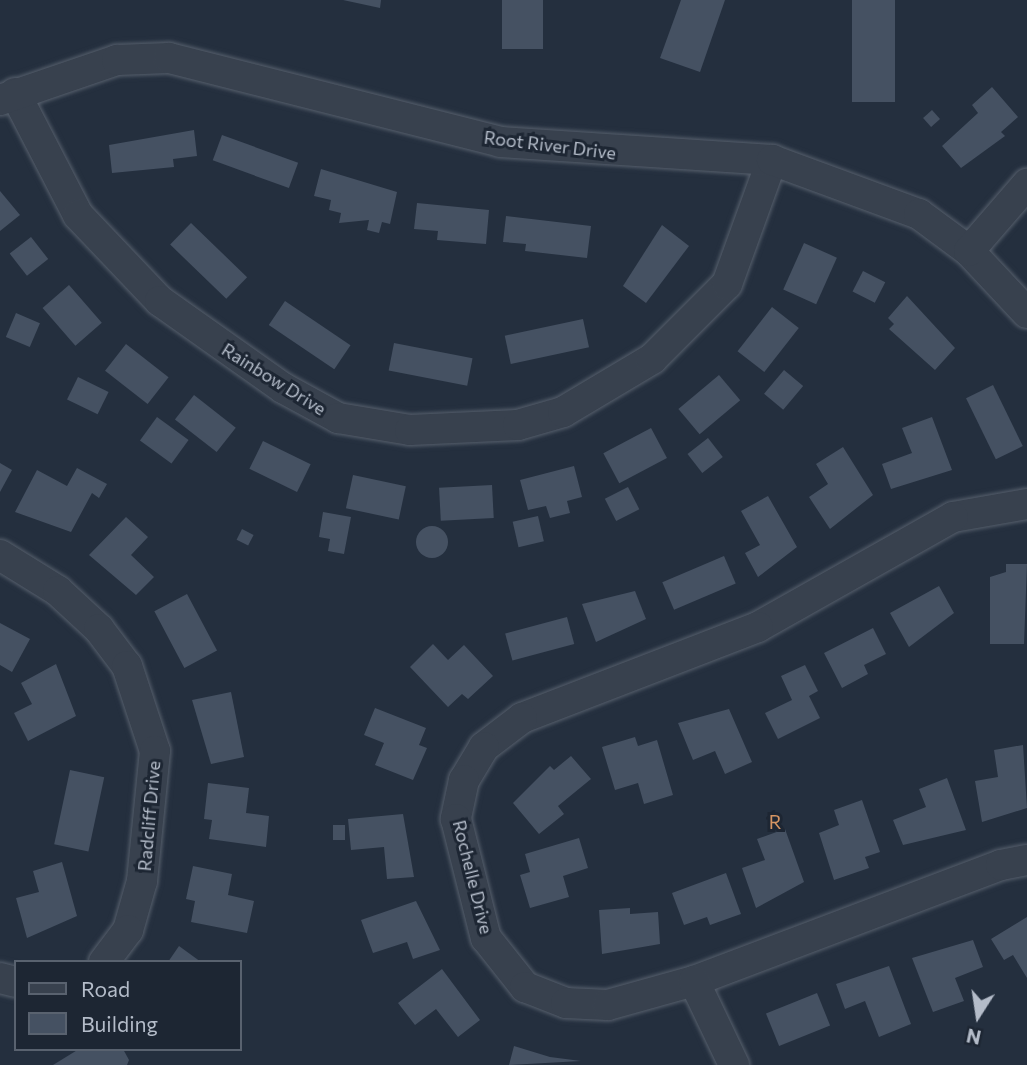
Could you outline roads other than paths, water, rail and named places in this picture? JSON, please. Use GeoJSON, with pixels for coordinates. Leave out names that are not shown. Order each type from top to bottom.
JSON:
{"type":"FeatureCollection","features":[{"type":"Feature","properties":{"kind":"street","name":"Root River Drive"},"geometry":{"type":"LineString","coordinates":[[8,97],[117,60],[169,58],[500,142],[772,160],[919,214],[969,251],[1027,313]]}},
{"type":"Feature","properties":{"kind":"street","name":"Rainbow Drive"},"geometry":{"type":"LineString","coordinates":[[8,97],[78,215],[160,301],[282,388],[338,418],[410,430],[519,425],[563,412],[652,359],[727,284],[772,160]]}},
{"type":"Feature","properties":{"kind":"street"},"geometry":{"type":"LineString","coordinates":[[969,251],[1027,184]]}},
{"type":"Feature","properties":{"kind":"street","name":"Rochelle Drive"},"geometry":{"type":"LineString","coordinates":[[1027,505],[953,517],[758,627],[522,718],[484,747],[464,779],[456,819],[486,938],[525,987],[566,1003],[608,1004],[694,981],[1001,864],[1027,860]]}},
{"type":"Feature","properties":{"kind":"street","name":"Radcliff Drive"},"geometry":{"type":"LineString","coordinates":[[0,555],[58,591],[99,629],[127,666],[155,751],[142,881],[128,930],[106,960]]}},
{"type":"Feature","properties":{"kind":"street"},"geometry":{"type":"LineString","coordinates":[[694,981],[734,1065]]}},
{"type":"Feature","properties":{"kind":"district","name":"R"},"geometry":{"type":"Point","coordinates":[776,822]}}]}
